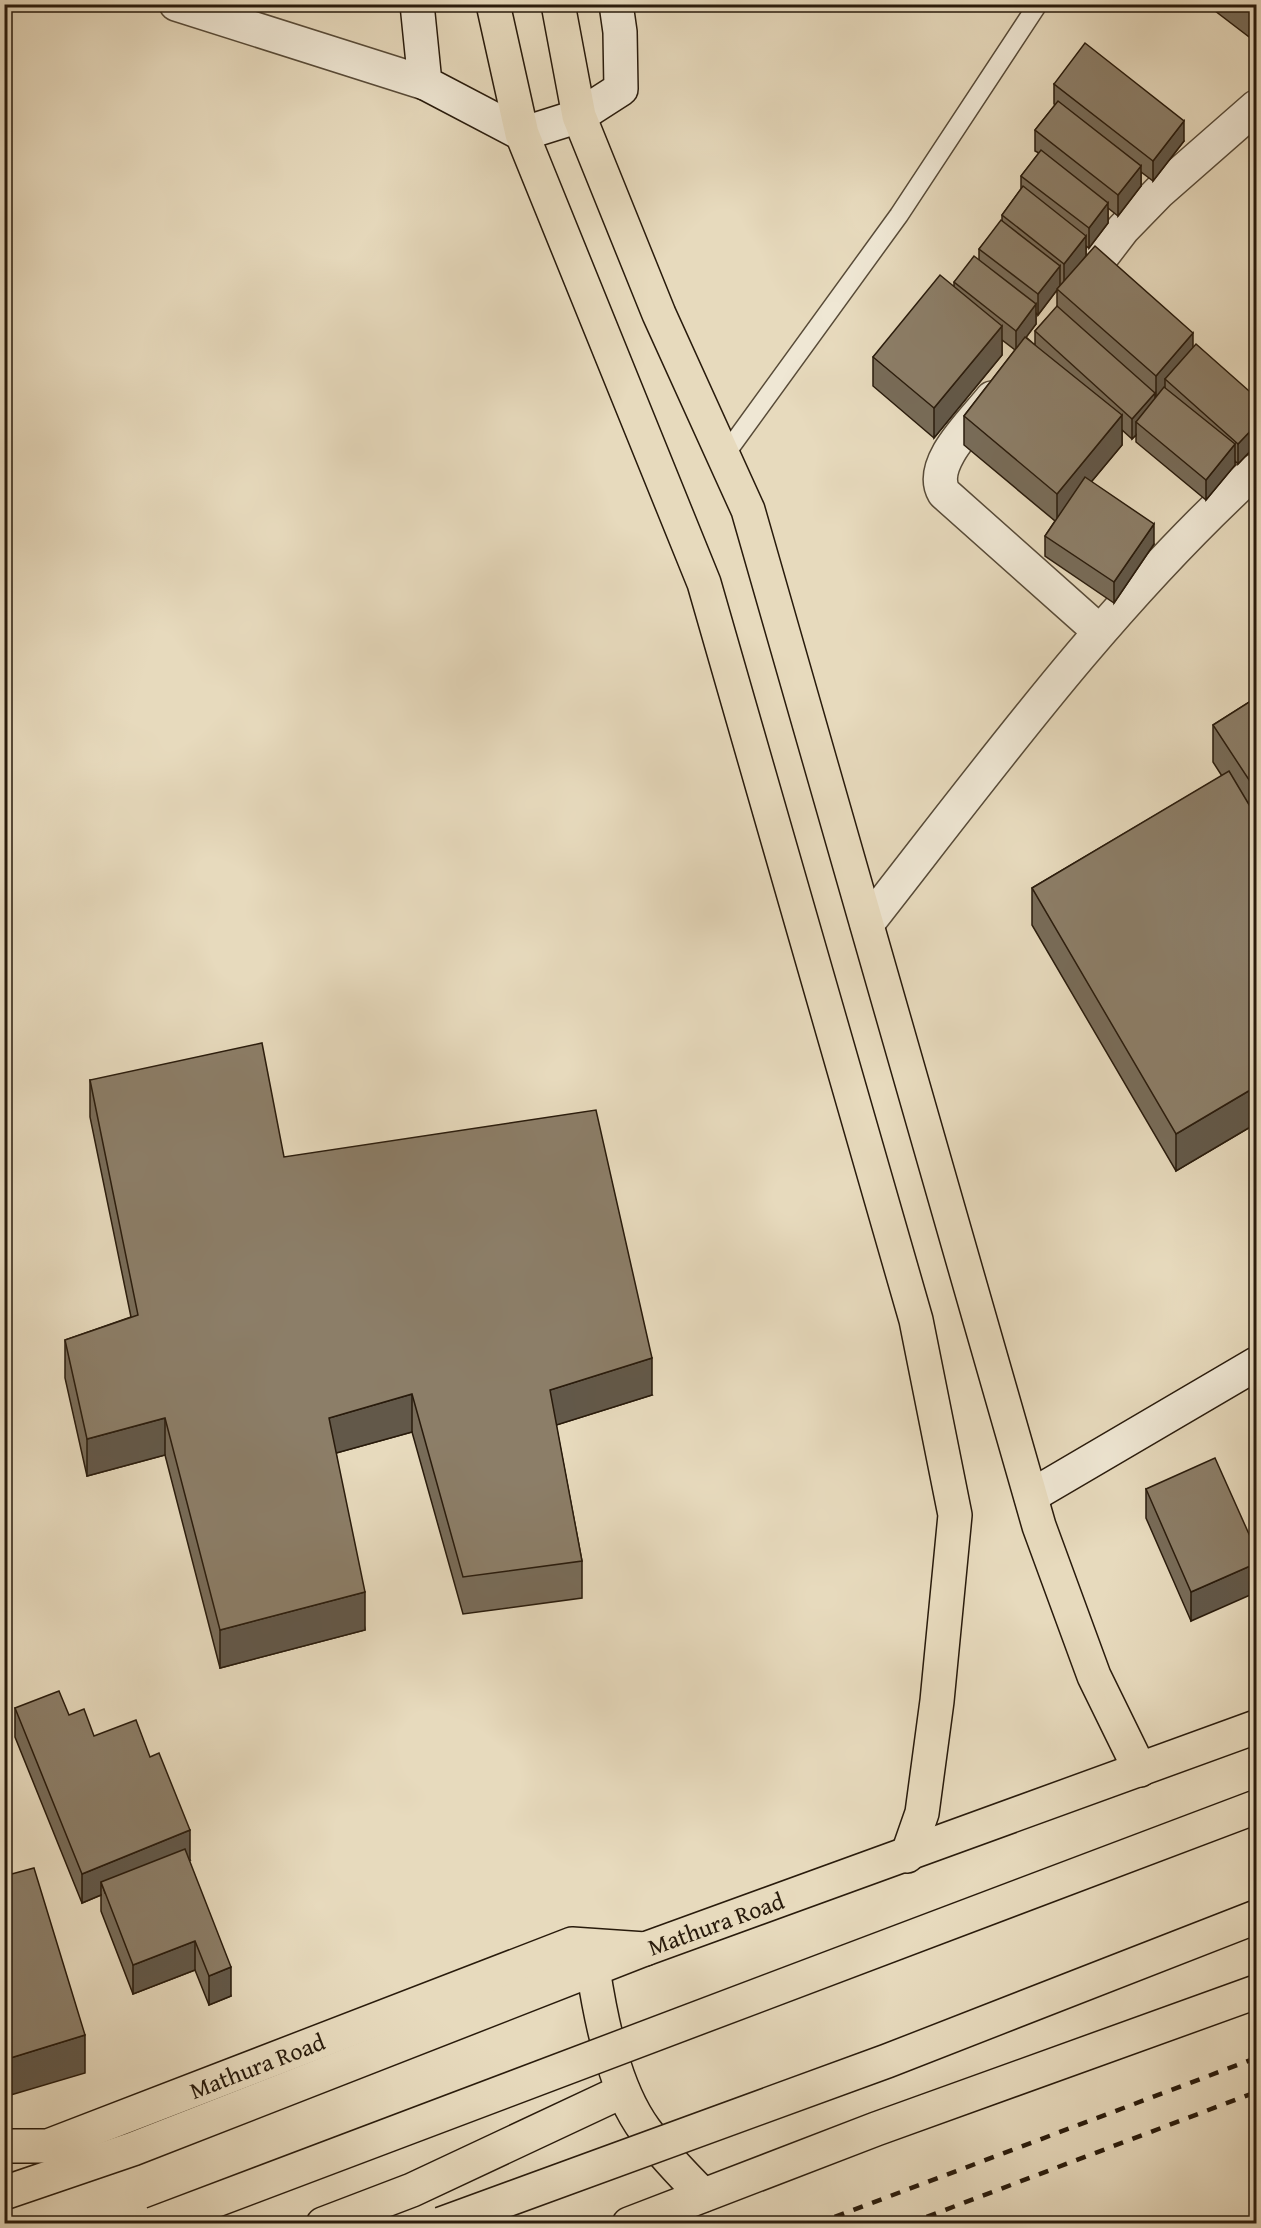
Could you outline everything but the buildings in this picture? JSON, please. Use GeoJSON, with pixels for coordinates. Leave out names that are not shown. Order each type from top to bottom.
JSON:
{"type":"FeatureCollection","features":[{"type":"Feature","properties":{"kind":"main road"},"geometry":{"type":"LineString","coordinates":[[493,4],[522,134],[704,583],[916,1320],[955,1515],[937,1701],[922,1813],[907,1856]]}},
{"type":"Feature","properties":{"kind":"main road"},"geometry":{"type":"LineString","coordinates":[[558,4],[579,116],[659,314],[748,510],[1031,1496],[1094,1676],[1140,1770]]}},
{"type":"Feature","properties":{"kind":"main road","name":"Mathura Road"},"geometry":{"type":"LineString","coordinates":[[4,2146],[48,2146],[572,1944],[645,1949],[907,1856],[1257,1727]]}},
{"type":"Feature","properties":{"kind":"main road"},"geometry":{"type":"LineString","coordinates":[[153,2223],[1257,1807]]}},
{"type":"Feature","properties":{"kind":"main road"},"geometry":{"type":"LineString","coordinates":[[441,2223],[887,2061],[1257,1917]]}},
{"type":"Feature","properties":{"kind":"main road"},"geometry":{"type":"LineString","coordinates":[[4,2193],[133,2149],[645,1949]]}},
{"type":"Feature","properties":{"kind":"main road"},"geometry":{"type":"LineString","coordinates":[[593,1969],[599,2007],[623,2091],[644,2129],[703,2195]]}},
{"type":"Feature","properties":{"kind":"main road"},"geometry":{"type":"LineString","coordinates":[[629,2223],[876,2129],[1257,1992]]}},
{"type":"Feature","properties":{"kind":"main road"},"geometry":{"type":"LineString","coordinates":[[323,2223],[412,2190],[623,2091]]}},
{"type":"Feature","properties":{"kind":"street"},"geometry":{"type":"LineString","coordinates":[[417,4],[425,83]]}},
{"type":"Feature","properties":{"kind":"street"},"geometry":{"type":"LineString","coordinates":[[194,8],[425,83],[522,134],[579,116],[621,89],[620,32],[616,4]]}},
{"type":"Feature","properties":{"kind":"street"},"geometry":{"type":"LineString","coordinates":[[1058,313],[1124,229],[1159,192],[1257,107]]}},
{"type":"Feature","properties":{"kind":"street"},"geometry":{"type":"LineString","coordinates":[[1007,379],[941,463],[939,485],[944,493],[1099,631]]}},
{"type":"Feature","properties":{"kind":"street"},"geometry":{"type":"LineString","coordinates":[[867,924],[1099,631],[1207,515],[1257,470]]}},
{"type":"Feature","properties":{"kind":"street"},"geometry":{"type":"LineString","coordinates":[[1031,1496],[1257,1364]]}},
{"type":"Feature","properties":{"kind":"lane"},"geometry":{"type":"LineString","coordinates":[[724,456],[899,215],[1038,4]]}},
{"type":"Feature","properties":{"kind":"railway"},"geometry":{"type":"LineString","coordinates":[[816,2224],[1256,2058]]}},
{"type":"Feature","properties":{"kind":"railway"},"geometry":{"type":"LineString","coordinates":[[908,2224],[1256,2092]]}}]}
